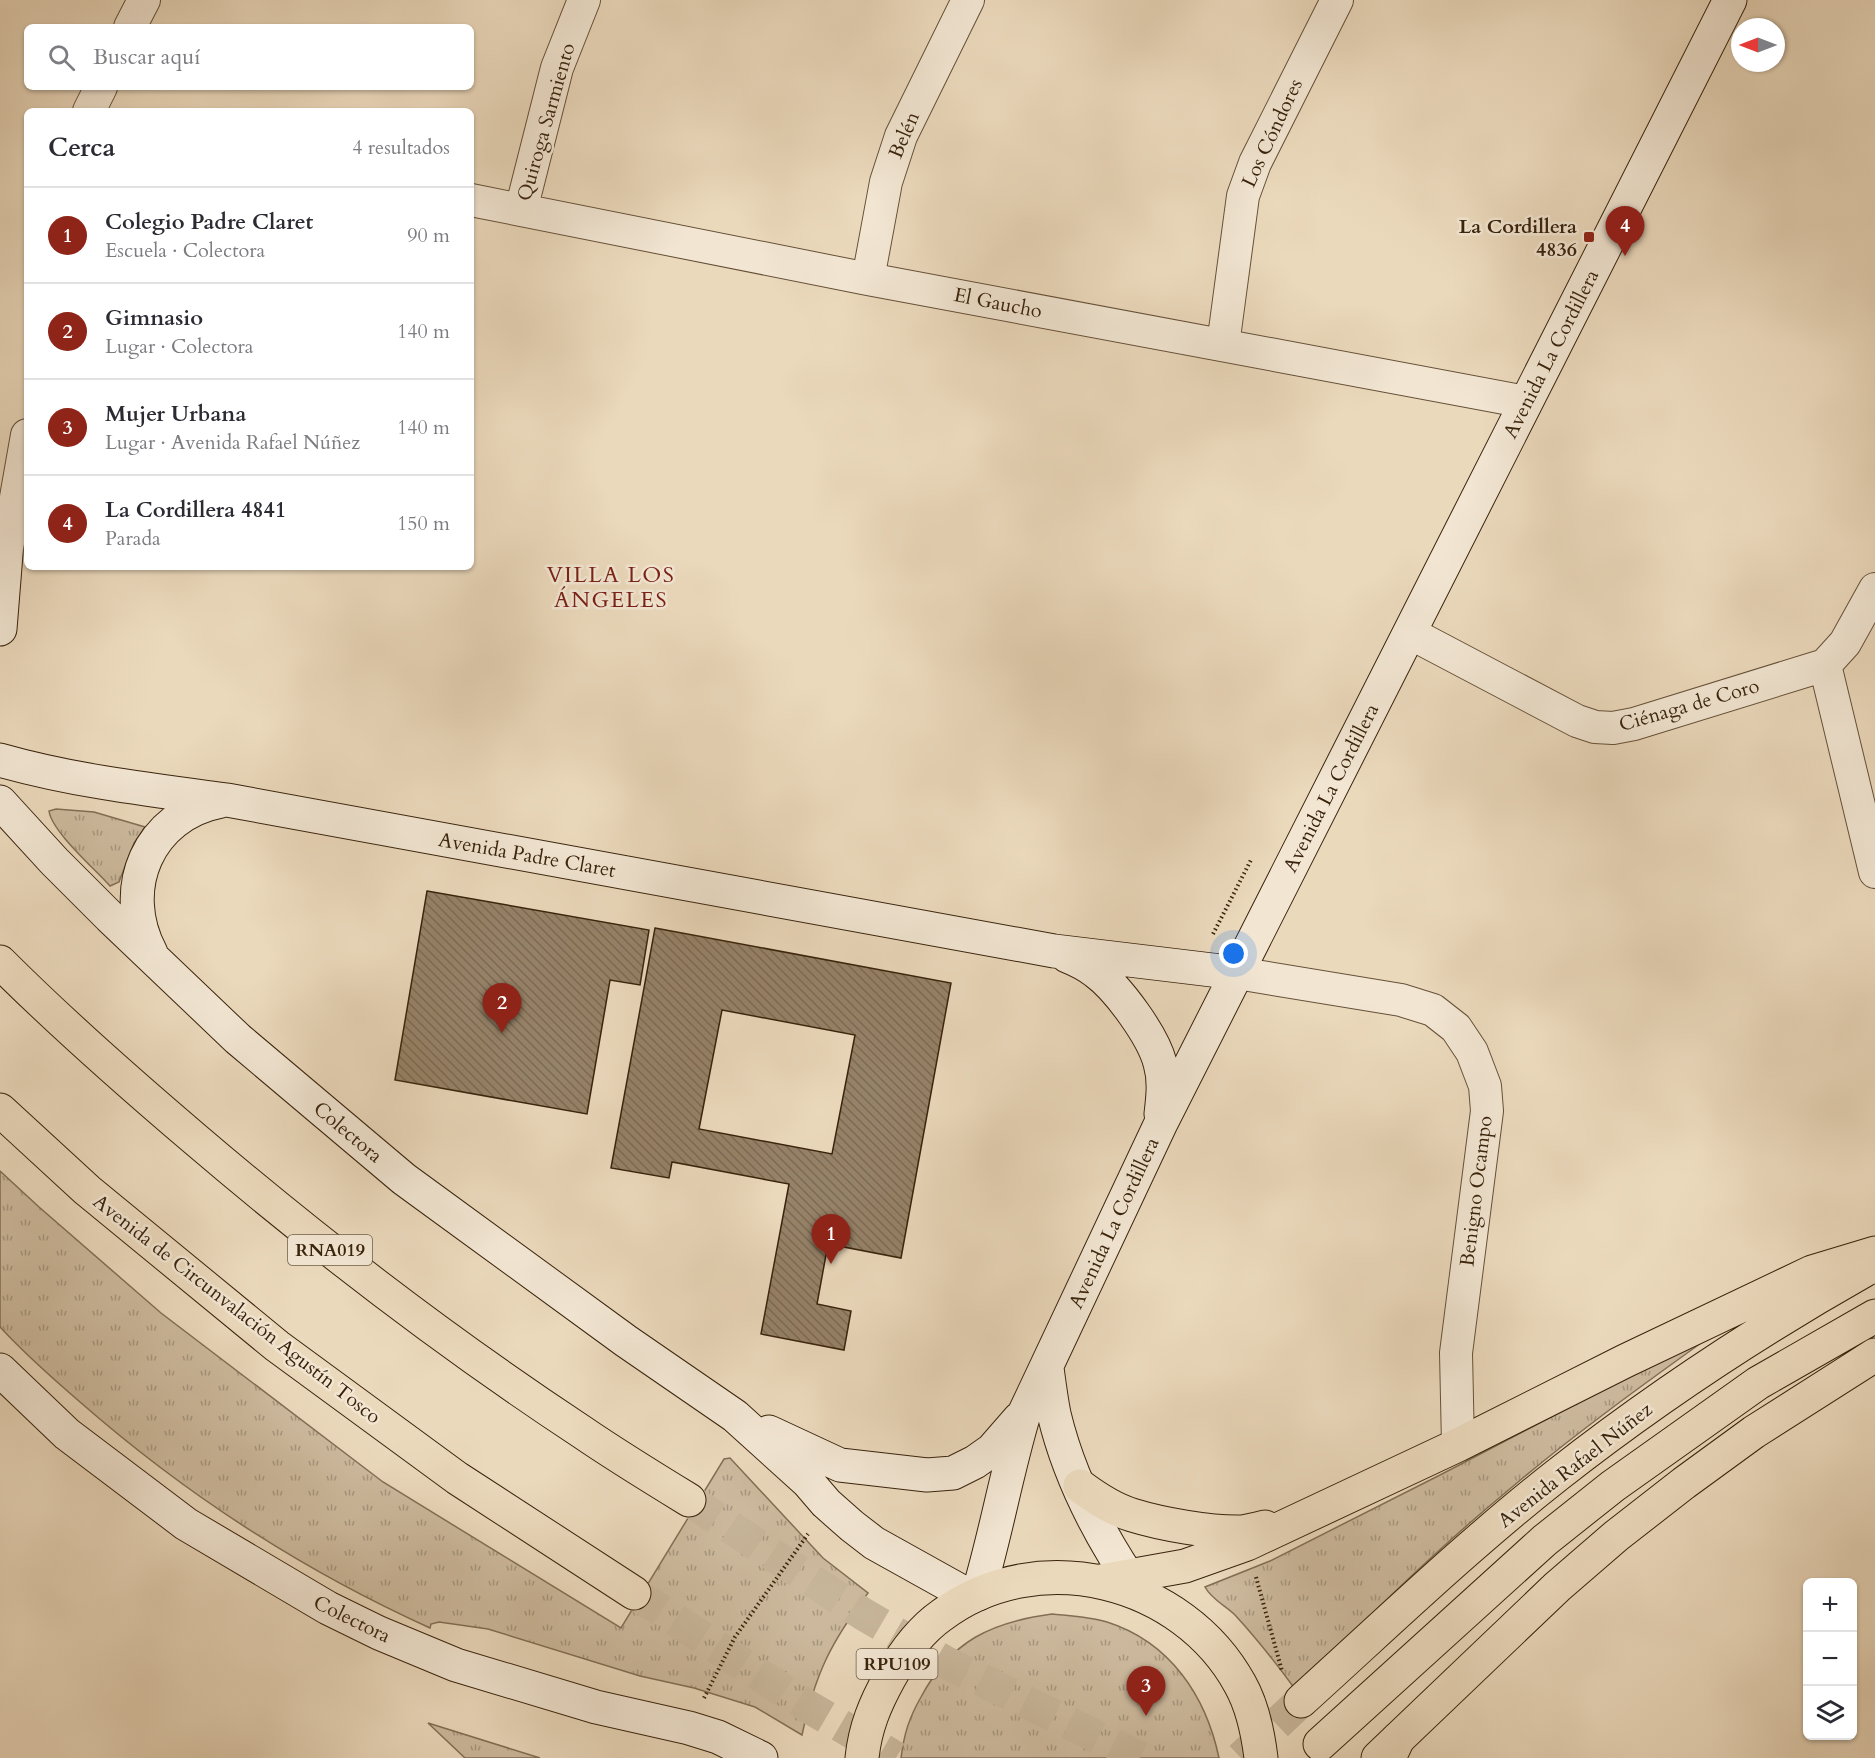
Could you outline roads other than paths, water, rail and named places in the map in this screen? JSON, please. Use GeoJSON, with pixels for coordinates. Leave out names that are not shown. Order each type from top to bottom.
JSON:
{"type":"FeatureCollection","features":[{"type":"Feature","properties":{"kind":"main road","name":"Avenida La Cordillera"},"geometry":{"type":"LineString","coordinates":[[975,1595],[991,1550],[1011,1456],[1024,1414],[1161,1123],[1730,0]]}},
{"type":"Feature","properties":{"kind":"main road"},"geometry":{"type":"LineString","coordinates":[[0,629],[3,547]]}},
{"type":"Feature","properties":{"kind":"main road","name":"Avenida Padre Claret"},"geometry":{"type":"LineString","coordinates":[[0,760],[53,774],[138,789],[227,800],[1054,951],[1237,973]]}},
{"type":"Feature","properties":{"kind":"main road"},"geometry":{"type":"LineString","coordinates":[[157,963],[140,928],[138,887],[143,862],[157,839],[191,810],[227,800]]}},
{"type":"Feature","properties":{"kind":"main road","name":"Colectora"},"geometry":{"type":"LineString","coordinates":[[0,802],[54,861],[238,1039],[404,1179],[626,1341],[735,1416]]}},
{"type":"Feature","properties":{"kind":"main road","name":"Avenida Padre Claret"},"geometry":{"type":"LineString","coordinates":[[1054,951],[1096,971],[1110,984],[1153,1044],[1164,1082],[1161,1123]]}},
{"type":"Feature","properties":{"kind":"main road","name":"RNA019"},"geometry":{"type":"LineString","coordinates":[[0,962],[50,1011],[148,1099],[268,1201],[371,1283],[478,1361],[573,1426],[689,1500]]}},
{"type":"Feature","properties":{"kind":"main road","name":"Avenida de Circunvalación Agustín Tosco"},"geometry":{"type":"LineString","coordinates":[[0,1110],[87,1190],[277,1346],[457,1478],[634,1593]]}},
{"type":"Feature","properties":{"kind":"main road"},"geometry":{"type":"LineString","coordinates":[[1047,1368],[1061,1439],[1123,1584],[1185,1566],[1247,1544],[1458,1445],[1625,1361],[1812,1272],[1875,1253]]}},
{"type":"Feature","properties":{"kind":"main road","name":"Avenida Rafael Núñez"},"geometry":{"type":"LineString","coordinates":[[1301,1701],[1502,1521],[1595,1446],[1687,1379],[1782,1318],[1875,1264]]}},
{"type":"Feature","properties":{"kind":"main road","name":"Avenida Rafael Núñez"},"geometry":{"type":"LineString","coordinates":[[1320,1744],[1545,1540],[1613,1486],[1758,1383],[1875,1316]]}},
{"type":"Feature","properties":{"kind":"main road"},"geometry":{"type":"LineString","coordinates":[[1388,1752],[1557,1587],[1634,1522],[1754,1432],[1875,1355]]}},
{"type":"Feature","properties":{"kind":"main road","name":"Colectora"},"geometry":{"type":"LineString","coordinates":[[0,1370],[67,1434],[186,1524],[328,1608],[379,1633],[456,1665],[596,1707],[689,1728],[718,1737],[761,1758]]}},
{"type":"Feature","properties":{"kind":"main road"},"geometry":{"type":"LineString","coordinates":[[735,1416],[840,1465],[927,1475],[953,1473],[975,1462],[992,1449],[1024,1414]]}},
{"type":"Feature","properties":{"kind":"main road"},"geometry":{"type":"LineString","coordinates":[[735,1416],[808,1482],[826,1503],[874,1543],[975,1595]]}},
{"type":"Feature","properties":{"kind":"main road"},"geometry":{"type":"LineString","coordinates":[[1080,1486],[1098,1499],[1132,1515],[1190,1527],[1243,1532],[1299,1520]]}},
{"type":"Feature","properties":{"kind":"main road","name":"RPU109"},"geometry":{"type":"LineString","coordinates":[[862,1758],[865,1733],[873,1709],[900,1659],[918,1636],[939,1616],[975,1595],[1026,1580],[1053,1578],[1123,1584],[1158,1602],[1185,1620],[1208,1640],[1226,1661],[1241,1685],[1253,1713],[1261,1758]]}},
{"type":"Feature","properties":{"kind":"street"},"geometry":{"type":"LineString","coordinates":[[132,24],[144,0]]}},
{"type":"Feature","properties":{"kind":"street","name":"Quiroga Sarmiento"},"geometry":{"type":"LineString","coordinates":[[521,210],[557,68],[584,0]]}},
{"type":"Feature","properties":{"kind":"street","name":"Belén"},"geometry":{"type":"LineString","coordinates":[[868,279],[886,182],[902,136],[969,0]]}},
{"type":"Feature","properties":{"kind":"street","name":"Los Cóndores"},"geometry":{"type":"LineString","coordinates":[[1223,345],[1243,196],[1255,163],[1337,0]]}},
{"type":"Feature","properties":{"kind":"street"},"geometry":{"type":"LineString","coordinates":[[90,108],[99,90]]}},
{"type":"Feature","properties":{"kind":"street","name":"El Gaucho"},"geometry":{"type":"LineString","coordinates":[[474,201],[868,279],[1526,402]]}},
{"type":"Feature","properties":{"kind":"street"},"geometry":{"type":"LineString","coordinates":[[3,547],[24,449]]}},
{"type":"Feature","properties":{"kind":"street"},"geometry":{"type":"LineString","coordinates":[[1875,589],[1845,642],[1825,665],[1875,872]]}},
{"type":"Feature","properties":{"kind":"street","name":"Ciénaga de Coro"},"geometry":{"type":"LineString","coordinates":[[1410,633],[1563,714],[1595,727],[1613,728],[1646,721],[1825,665]]}},
{"type":"Feature","properties":{"kind":"street","name":"Benigno Ocampo"},"geometry":{"type":"LineString","coordinates":[[1237,973],[1401,1000],[1433,1010],[1456,1028],[1472,1052],[1485,1086],[1488,1111],[1456,1353],[1458,1445]]}},
{"type":"Feature","properties":{"kind":"tunnel"},"geometry":{"type":"LineString","coordinates":[[689,1500],[863,1614],[945,1662],[1140,1758]]}},
{"type":"Feature","properties":{"kind":"tunnel"},"geometry":{"type":"LineString","coordinates":[[634,1593],[807,1706],[896,1758]]}},
{"type":"Feature","properties":{"kind":"tunnel"},"geometry":{"type":"LineString","coordinates":[[1241,1758],[1301,1701]]}},
{"type":"Feature","properties":{"kind":"place","name":"La Cordillera 4836"},"geometry":{"type":"Point","coordinates":[1589,237]}},
{"type":"Feature","properties":{"kind":"place","name":"La Cordillera 4841"},"geometry":{"type":"Point","coordinates":[1625,256]}},
{"type":"Feature","properties":{"kind":"place","name":"Gimnasio"},"geometry":{"type":"Point","coordinates":[502,1033]}},
{"type":"Feature","properties":{"kind":"place","name":"Colegio Padre Claret"},"geometry":{"type":"Point","coordinates":[831,1264]}},
{"type":"Feature","properties":{"kind":"place","name":"Mujer Urbana"},"geometry":{"type":"Point","coordinates":[1146,1716]}},
{"type":"Feature","properties":{"kind":"district","name":"VILLA LOS ÁNGELES"},"geometry":{"type":"Point","coordinates":[611,588]}}]}
